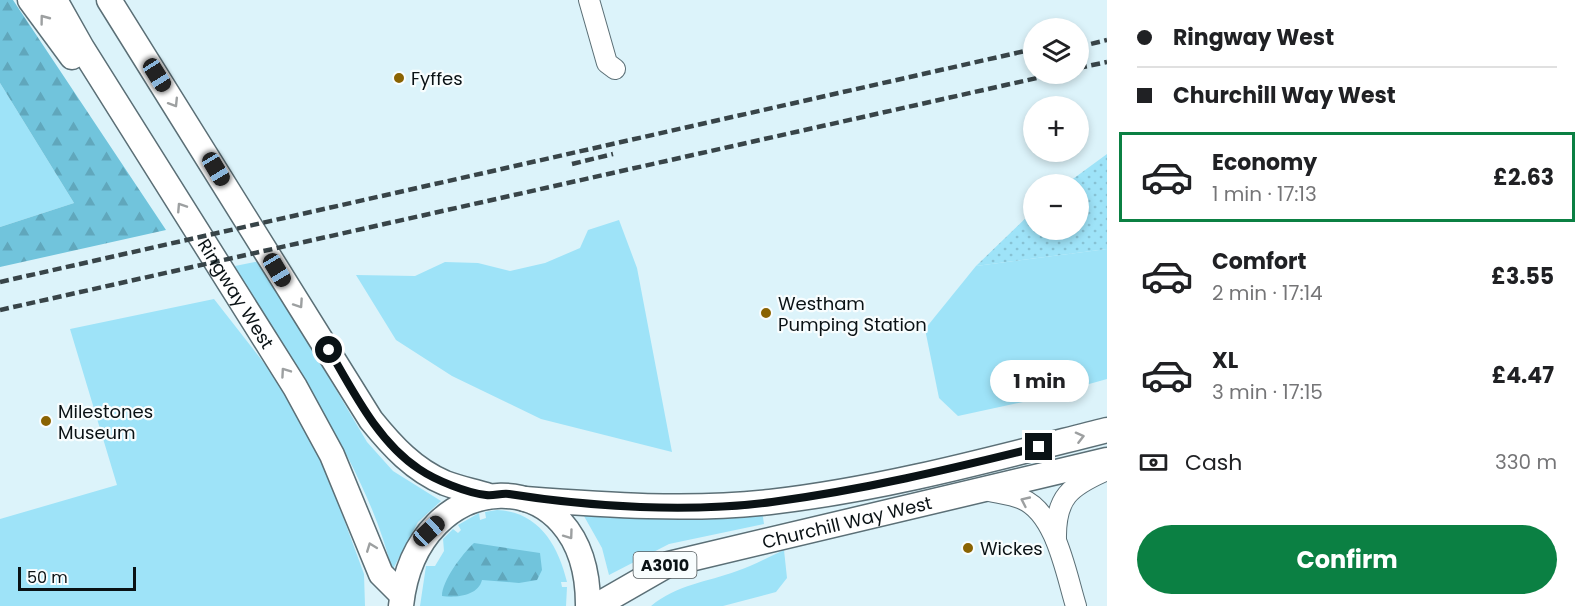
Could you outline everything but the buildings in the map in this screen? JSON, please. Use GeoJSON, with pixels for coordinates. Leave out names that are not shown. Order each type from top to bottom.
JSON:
{"type":"FeatureCollection","features":[{"type":"Feature","properties":{"kind":"main road"},"geometry":{"type":"LineString","coordinates":[[30,0],[167,184]]}},
{"type":"Feature","properties":{"kind":"main road","name":"Ringway West"},"geometry":{"type":"LineString","coordinates":[[55,0],[295,387],[332,455],[381,574],[401,601]]}},
{"type":"Feature","properties":{"kind":"main road"},"geometry":{"type":"LineString","coordinates":[[109,0],[371,420],[418,469],[447,484],[486,495]]}},
{"type":"Feature","properties":{"kind":"main road"},"geometry":{"type":"LineString","coordinates":[[122,0],[146,59]]}},
{"type":"Feature","properties":{"kind":"main road","name":"Churchill Way West"},"geometry":{"type":"LineString","coordinates":[[486,495],[650,506],[771,502],[919,477],[1107,430]]}},
{"type":"Feature","properties":{"kind":"main road","name":"Churchill Way West"},"geometry":{"type":"LineString","coordinates":[[596,606],[669,564],[1107,459]]}},
{"type":"Feature","properties":{"kind":"main road"},"geometry":{"type":"LineString","coordinates":[[401,601],[409,562],[429,531],[444,517],[486,495]]}},
{"type":"Feature","properties":{"kind":"main road"},"geometry":{"type":"LineString","coordinates":[[525,499],[547,510],[574,540],[587,579],[588,606]]}},
{"type":"Feature","properties":{"kind":"street"},"geometry":{"type":"LineString","coordinates":[[589,0],[607,63],[615,69]]}},
{"type":"Feature","properties":{"kind":"street"},"geometry":{"type":"LineString","coordinates":[[1076,606],[1056,540],[1055,519],[1067,493],[1086,479],[1107,470]]}},
{"type":"Feature","properties":{"kind":"street"},"geometry":{"type":"LineString","coordinates":[[977,489],[1021,498],[1035,506],[1056,540]]}},
{"type":"Feature","properties":{"kind":"shaded area"},"geometry":{"type":"Polygon","coordinates":[[[0,83],[74,203],[0,227],[0,83]]]}},
{"type":"Feature","properties":{"kind":"shaded area"},"geometry":{"type":"Polygon","coordinates":[[[1107,154],[1107,249],[976,266],[1023,221],[1023,240],[1089,240],[1089,174],[1080,174],[1107,154]]]}},
{"type":"Feature","properties":{"kind":"shaded area"},"geometry":{"type":"Polygon","coordinates":[[[619,220],[637,268],[672,452],[541,419],[452,376],[396,340],[356,275],[415,276],[445,262],[478,263],[510,271],[545,263],[580,248],[588,230],[619,220]]]}},
{"type":"Feature","properties":{"kind":"shaded area"},"geometry":{"type":"Polygon","coordinates":[[[1107,249],[1107,379],[1032,400],[958,416],[939,398],[925,329],[976,266],[1107,249]]]}},
{"type":"Feature","properties":{"kind":"shaded area"},"geometry":{"type":"Polygon","coordinates":[[[260,261],[367,442],[393,471],[441,501],[418,522],[392,571],[381,532],[365,492],[345,453],[300,375],[230,267],[260,261]]]}},
{"type":"Feature","properties":{"kind":"shaded area"},"geometry":{"type":"Polygon","coordinates":[[[214,299],[293,400],[320,454],[364,574],[365,606],[0,606],[0,519],[117,485],[70,329],[214,299]]]}},
{"type":"Feature","properties":{"kind":"shaded area"},"geometry":{"type":"Polygon","coordinates":[[[580,509],[636,519],[762,511],[764,524],[669,544],[609,575],[602,548],[580,509]]]}},
{"type":"Feature","properties":{"kind":"shaded area"},"geometry":{"type":"Polygon","coordinates":[[[497,510],[512,512],[524,517],[535,524],[552,543],[567,582],[561,582],[562,587],[567,587],[566,606],[420,606],[426,566],[435,566],[444,551],[443,539],[453,529],[458,533],[461,530],[458,525],[479,513],[480,520],[486,518],[485,512],[497,510]]]}},
{"type":"Feature","properties":{"kind":"shaded area"},"geometry":{"type":"Polygon","coordinates":[[[784,550],[787,578],[776,592],[723,606],[651,606],[671,593],[743,569],[784,550]]]}},
{"type":"Feature","properties":{"kind":"green space"},"geometry":{"type":"Polygon","coordinates":[[[0,0],[13,0],[166,230],[0,267],[0,227],[74,203],[0,83],[0,0]]]}},
{"type":"Feature","properties":{"kind":"green space"},"geometry":{"type":"Polygon","coordinates":[[[474,543],[540,553],[542,570],[537,580],[519,583],[482,580],[476,590],[466,595],[442,596],[445,583],[454,568],[474,543]]]}},
{"type":"Feature","properties":{"kind":"railway"},"geometry":{"type":"LineString","coordinates":[[1089,44],[1107,40]]}},
{"type":"Feature","properties":{"kind":"railway"},"geometry":{"type":"LineString","coordinates":[[0,282],[1023,51]]}},
{"type":"Feature","properties":{"kind":"railway"},"geometry":{"type":"LineString","coordinates":[[1089,66],[1107,62]]}},
{"type":"Feature","properties":{"kind":"railway"},"geometry":{"type":"LineString","coordinates":[[0,310],[1023,81]]}},
{"type":"Feature","properties":{"kind":"railway"},"geometry":{"type":"LineString","coordinates":[[572,164],[613,154]]}},
{"type":"Feature","properties":{"kind":"place","name":"Fyffes"},"geometry":{"type":"Point","coordinates":[399,78]}},
{"type":"Feature","properties":{"kind":"place","name":"Westham Pumping Station"},"geometry":{"type":"Point","coordinates":[766,313]}},
{"type":"Feature","properties":{"kind":"place","name":"Milestones Museum"},"geometry":{"type":"Point","coordinates":[46,421]}},
{"type":"Feature","properties":{"kind":"place","name":"Wickes"},"geometry":{"type":"Point","coordinates":[968,548]}},
{"type":"Feature","properties":{"kind":"route"},"geometry":{"type":"LineString","coordinates":[[329,350],[371,420],[406,459],[418,469],[447,484],[486,495],[511,495],[525,499],[610,506],[687,506],[771,502],[919,477],[1039,447]]}}]}
